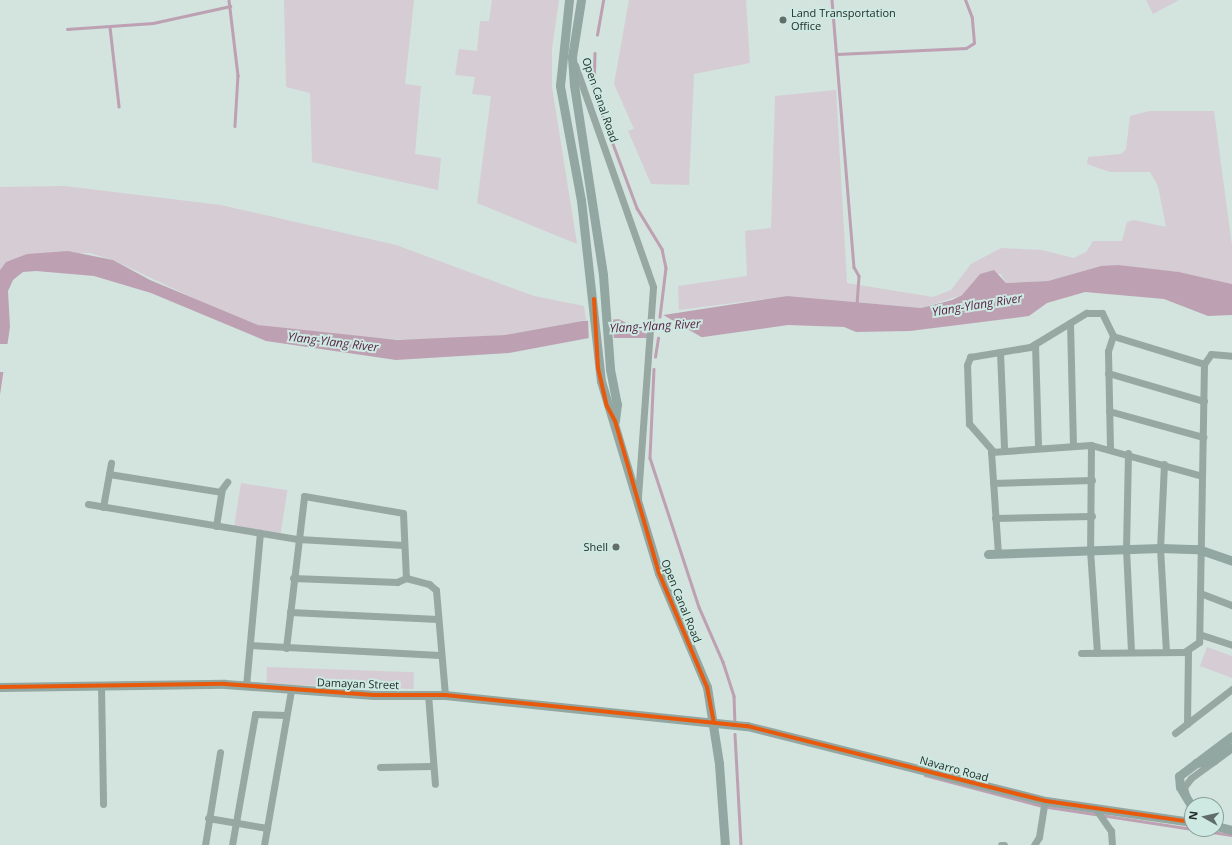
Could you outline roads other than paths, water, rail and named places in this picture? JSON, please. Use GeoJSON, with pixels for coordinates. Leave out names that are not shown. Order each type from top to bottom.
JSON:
{"type":"FeatureCollection","features":[{"type":"Feature","properties":{"kind":"street","name":"Open Canal Road"},"geometry":{"type":"LineString","coordinates":[[569,0],[560,86],[594,299],[597,351],[607,406],[615,421],[638,507],[659,573],[707,687],[714,722],[725,845]]}},
{"type":"Feature","properties":{"kind":"street"},"geometry":{"type":"LineString","coordinates":[[572,57],[581,0]]}},
{"type":"Feature","properties":{"kind":"street","name":"Open Canal Road"},"geometry":{"type":"LineString","coordinates":[[572,57],[605,298],[609,351],[617,404],[615,421]]}},
{"type":"Feature","properties":{"kind":"street","name":"Open Canal Road"},"geometry":{"type":"LineString","coordinates":[[572,57],[647,268],[653,299],[648,347],[638,507]]}},
{"type":"Feature","properties":{"kind":"street"},"geometry":{"type":"LineString","coordinates":[[998,554],[992,450],[969,424],[967,365],[970,357],[1035,344],[1086,313],[1104,314],[1113,336],[1108,351],[1110,448]]}},
{"type":"Feature","properties":{"kind":"street"},"geometry":{"type":"LineString","coordinates":[[1070,323],[1073,446]]}},
{"type":"Feature","properties":{"kind":"street"},"geometry":{"type":"LineString","coordinates":[[1113,336],[1204,364]]}},
{"type":"Feature","properties":{"kind":"street"},"geometry":{"type":"LineString","coordinates":[[1035,344],[1038,447]]}},
{"type":"Feature","properties":{"kind":"street"},"geometry":{"type":"LineString","coordinates":[[1000,352],[1004,449]]}},
{"type":"Feature","properties":{"kind":"street"},"geometry":{"type":"LineString","coordinates":[[1081,653],[1166,651],[1188,652],[1196,646],[1202,635],[1198,549],[1202,476],[1204,364],[1211,354],[1232,356]]}},
{"type":"Feature","properties":{"kind":"street"},"geometry":{"type":"LineString","coordinates":[[1108,373],[1204,401]]}},
{"type":"Feature","properties":{"kind":"street"},"geometry":{"type":"LineString","coordinates":[[1110,410],[1203,437]]}},
{"type":"Feature","properties":{"kind":"street"},"geometry":{"type":"LineString","coordinates":[[1091,445],[1092,516],[1090,550],[1097,653]]}},
{"type":"Feature","properties":{"kind":"street"},"geometry":{"type":"LineString","coordinates":[[992,450],[1091,445],[1128,453],[1202,476]]}},
{"type":"Feature","properties":{"kind":"street"},"geometry":{"type":"LineString","coordinates":[[1128,453],[1126,549],[1131,652]]}},
{"type":"Feature","properties":{"kind":"street"},"geometry":{"type":"LineString","coordinates":[[103,507],[111,463]]}},
{"type":"Feature","properties":{"kind":"street"},"geometry":{"type":"LineString","coordinates":[[1164,464],[1160,548],[1166,651]]}},
{"type":"Feature","properties":{"kind":"street"},"geometry":{"type":"LineString","coordinates":[[109,474],[221,492]]}},
{"type":"Feature","properties":{"kind":"street"},"geometry":{"type":"LineString","coordinates":[[993,483],[1092,480]]}},
{"type":"Feature","properties":{"kind":"street"},"geometry":{"type":"LineString","coordinates":[[216,526],[221,492],[227,482]]}},
{"type":"Feature","properties":{"kind":"street"},"geometry":{"type":"LineString","coordinates":[[286,648],[293,578],[304,496],[403,513],[406,578]]}},
{"type":"Feature","properties":{"kind":"street"},"geometry":{"type":"LineString","coordinates":[[88,504],[298,539],[404,545]]}},
{"type":"Feature","properties":{"kind":"street"},"geometry":{"type":"LineString","coordinates":[[995,518],[1092,516]]}},
{"type":"Feature","properties":{"kind":"street"},"geometry":{"type":"LineString","coordinates":[[246,686],[260,533]]}},
{"type":"Feature","properties":{"kind":"street"},"geometry":{"type":"LineString","coordinates":[[988,554],[1160,548],[1198,549],[1232,561]]}},
{"type":"Feature","properties":{"kind":"street"},"geometry":{"type":"LineString","coordinates":[[293,578],[397,582],[406,578],[429,584],[436,590],[440,656],[445,695]]}},
{"type":"Feature","properties":{"kind":"street"},"geometry":{"type":"LineString","coordinates":[[1200,593],[1232,605]]}},
{"type":"Feature","properties":{"kind":"street"},"geometry":{"type":"LineString","coordinates":[[290,612],[438,619]]}},
{"type":"Feature","properties":{"kind":"street"},"geometry":{"type":"LineString","coordinates":[[1202,635],[1232,645]]}},
{"type":"Feature","properties":{"kind":"street"},"geometry":{"type":"LineString","coordinates":[[250,646],[440,656]]}},
{"type":"Feature","properties":{"kind":"street"},"geometry":{"type":"LineString","coordinates":[[1187,724],[1188,652]]}},
{"type":"Feature","properties":{"kind":"street"},"geometry":{"type":"LineString","coordinates":[[101,686],[103,804]]}},
{"type":"Feature","properties":{"kind":"street","name":"Damayan Street"},"geometry":{"type":"LineString","coordinates":[[0,687],[246,686],[292,690],[428,694],[714,722]]}},
{"type":"Feature","properties":{"kind":"street"},"geometry":{"type":"LineString","coordinates":[[1175,733],[1232,688]]}},
{"type":"Feature","properties":{"kind":"street"},"geometry":{"type":"LineString","coordinates":[[264,845],[285,716],[292,690]]}},
{"type":"Feature","properties":{"kind":"street"},"geometry":{"type":"LineString","coordinates":[[428,694],[431,766],[435,784]]}},
{"type":"Feature","properties":{"kind":"street"},"geometry":{"type":"LineString","coordinates":[[232,845],[255,714],[285,716]]}},
{"type":"Feature","properties":{"kind":"street","name":"Navarro Road"},"geometry":{"type":"LineString","coordinates":[[714,722],[764,729],[1045,805],[1099,814],[1184,821]]}},
{"type":"Feature","properties":{"kind":"street"},"geometry":{"type":"LineString","coordinates":[[1186,797],[1179,776],[1194,763],[1232,736]]}},
{"type":"Feature","properties":{"kind":"street"},"geometry":{"type":"LineString","coordinates":[[1186,797],[1184,787],[1214,760],[1232,747]]}},
{"type":"Feature","properties":{"kind":"street"},"geometry":{"type":"LineString","coordinates":[[205,845],[208,818],[220,752]]}},
{"type":"Feature","properties":{"kind":"street"},"geometry":{"type":"LineString","coordinates":[[1194,763],[1214,760]]}},
{"type":"Feature","properties":{"kind":"street"},"geometry":{"type":"LineString","coordinates":[[380,767],[431,766]]}},
{"type":"Feature","properties":{"kind":"street"},"geometry":{"type":"LineString","coordinates":[[1034,845],[1039,837],[1045,805]]}},
{"type":"Feature","properties":{"kind":"street"},"geometry":{"type":"LineString","coordinates":[[1099,814],[1111,831],[1112,845]]}},
{"type":"Feature","properties":{"kind":"street"},"geometry":{"type":"LineString","coordinates":[[208,818],[267,828]]}},
{"type":"Feature","properties":{"kind":"water","name":"Ylang-Ylang River"},"geometry":{"type":"Polygon","coordinates":[[[68,251],[113,260],[150,280],[258,325],[398,340],[505,335],[582,321],[644,318],[787,296],[921,308],[952,300],[962,295],[980,274],[994,270],[1006,283],[1048,281],[1101,266],[1118,265],[1179,272],[1232,284],[1232,315],[1208,316],[1164,299],[1085,292],[1047,303],[1029,316],[910,331],[856,332],[844,327],[788,325],[696,338],[589,338],[509,353],[396,360],[266,341],[151,293],[94,276],[36,271],[23,272],[13,280],[8,291],[10,327],[0,395],[0,270],[6,262],[27,254],[68,251]]]}},
{"type":"Feature","properties":{"kind":"waterway"},"geometry":{"type":"LineString","coordinates":[[229,0],[238,75],[235,126]]}},
{"type":"Feature","properties":{"kind":"waterway"},"geometry":{"type":"LineString","coordinates":[[597,35],[603,0]]}},
{"type":"Feature","properties":{"kind":"waterway"},"geometry":{"type":"LineString","coordinates":[[832,0],[854,267],[859,276],[857,307]]}},
{"type":"Feature","properties":{"kind":"waterway"},"geometry":{"type":"LineString","coordinates":[[837,54],[966,48],[974,43],[972,18],[965,0]]}},
{"type":"Feature","properties":{"kind":"waterway"},"geometry":{"type":"LineString","coordinates":[[67,29],[153,23],[230,6]]}},
{"type":"Feature","properties":{"kind":"waterway"},"geometry":{"type":"LineString","coordinates":[[110,27],[119,106]]}},
{"type":"Feature","properties":{"kind":"waterway","name":"Ylang-Ylang River"},"geometry":{"type":"LineString","coordinates":[[595,53],[594,93],[637,208],[662,249],[666,268],[660,317]]}},
{"type":"Feature","properties":{"kind":"waterway","name":"Ylang-Ylang River"},"geometry":{"type":"LineString","coordinates":[[655,357],[658,338]]}},
{"type":"Feature","properties":{"kind":"waterway"},"geometry":{"type":"LineString","coordinates":[[654,369],[650,458],[699,607],[723,662],[734,696],[735,720]]}},
{"type":"Feature","properties":{"kind":"waterway"},"geometry":{"type":"LineString","coordinates":[[735,734],[741,845]]}},
{"type":"Feature","properties":{"kind":"waterway"},"geometry":{"type":"LineString","coordinates":[[925,775],[1042,806],[1232,835]]}},
{"type":"Feature","properties":{"kind":"place","name":"Land Transportation Office"},"geometry":{"type":"Point","coordinates":[783,20]}},
{"type":"Feature","properties":{"kind":"place","name":"Shell"},"geometry":{"type":"Point","coordinates":[616,547]}}]}
